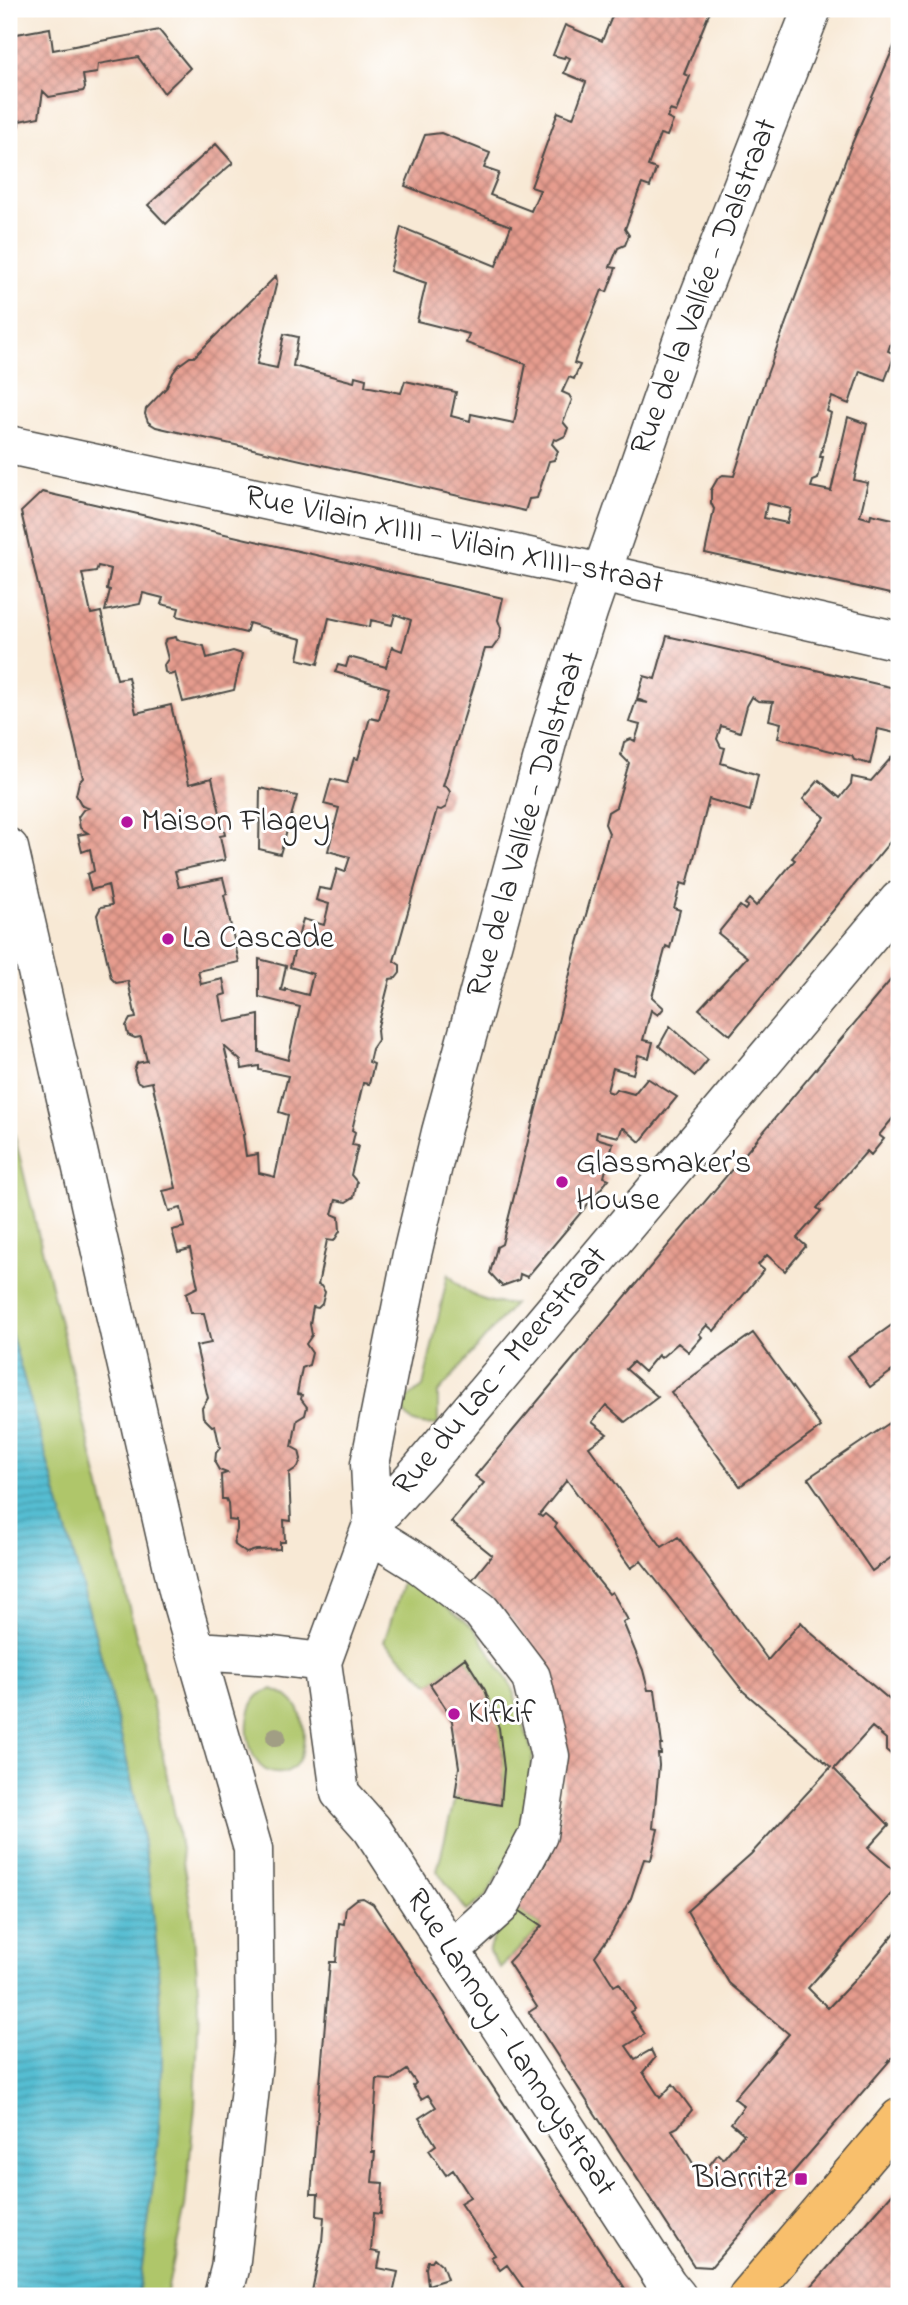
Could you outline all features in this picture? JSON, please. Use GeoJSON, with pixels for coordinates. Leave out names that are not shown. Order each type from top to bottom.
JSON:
{"type":"FeatureCollection","features":[{"type":"Feature","properties":{"kind":"main road"},"geometry":{"type":"LineString","coordinates":[[748,2296],[899,2118]]}},
{"type":"Feature","properties":{"kind":"street","name":"Rue de la Vallée - Dalstraat"},"geometry":{"type":"LineString","coordinates":[[322,1662],[371,1527],[370,1464],[412,1254],[441,1132],[552,724],[601,573],[687,327],[812,9]]}},
{"type":"Feature","properties":{"kind":"street","name":"Rue Vilain XIIII - Vilain XIIII-straat"},"geometry":{"type":"LineString","coordinates":[[9,445],[899,640]]}},
{"type":"Feature","properties":{"kind":"street"},"geometry":{"type":"LineString","coordinates":[[9,848],[178,1590],[253,1849],[255,2043],[230,2269],[223,2296]]}},
{"type":"Feature","properties":{"kind":"street","name":"Rue du Lac - Meerstraat"},"geometry":{"type":"LineString","coordinates":[[371,1527],[899,900]]}},
{"type":"Feature","properties":{"kind":"street"},"geometry":{"type":"LineString","coordinates":[[371,1527],[481,1611],[531,1677],[550,1756],[538,1835],[500,1906],[450,1951]]}},
{"type":"Feature","properties":{"kind":"street"},"geometry":{"type":"LineString","coordinates":[[197,1651],[322,1662]]}},
{"type":"Feature","properties":{"kind":"street","name":"Rue Lannoy - Lannoystraat"},"geometry":{"type":"LineString","coordinates":[[322,1662],[340,1793],[372,1829],[677,2296]]}},
{"type":"Feature","properties":{"kind":"green space"},"geometry":{"type":"Polygon","coordinates":[[[9,1113],[152,1702],[193,1920],[199,2004],[195,2107],[185,2207],[166,2296],[9,2296],[9,1113]]]}},
{"type":"Feature","properties":{"kind":"green space"},"geometry":{"type":"Polygon","coordinates":[[[448,1274],[462,1288],[477,1297],[494,1303],[514,1304],[438,1393],[438,1424],[419,1424],[405,1415],[400,1403],[423,1387],[448,1274]]]}},
{"type":"Feature","properties":{"kind":"green space"},"geometry":{"type":"Polygon","coordinates":[[[404,1580],[415,1583],[474,1628],[512,1687],[533,1755],[524,1831],[486,1896],[467,1911],[437,1871],[455,1797],[501,1805],[503,1766],[498,1728],[485,1692],[465,1658],[430,1684],[384,1642],[404,1580]]]}},
{"type":"Feature","properties":{"kind":"green space"},"geometry":{"type":"Polygon","coordinates":[[[273,1689],[284,1694],[298,1708],[304,1736],[296,1764],[281,1773],[269,1772],[260,1765],[249,1743],[252,1705],[260,1695],[273,1689]]]}},
{"type":"Feature","properties":{"kind":"green space"},"geometry":{"type":"Polygon","coordinates":[[[517,1909],[542,1926],[500,1968],[489,1952],[494,1936],[517,1909]]]}},
{"type":"Feature","properties":{"kind":"water"},"geometry":{"type":"Polygon","coordinates":[[[9,1326],[111,1696],[146,1854],[160,1994],[162,2080],[154,2173],[138,2296],[9,2296],[9,1326]]]}},
{"type":"Feature","properties":{"kind":"building"},"geometry":{"type":"Polygon","coordinates":[[[615,9],[711,9],[684,74],[690,76],[676,112],[670,110],[667,118],[673,121],[667,136],[660,134],[648,166],[656,169],[650,187],[642,184],[640,188],[625,229],[629,235],[625,245],[618,248],[610,267],[616,268],[607,292],[602,290],[574,363],[580,365],[574,379],[569,377],[562,392],[572,400],[563,422],[568,428],[565,436],[554,439],[552,444],[558,451],[554,460],[549,461],[537,498],[529,499],[525,511],[156,427],[148,422],[146,409],[167,387],[179,365],[194,357],[276,276],[257,364],[277,368],[284,334],[298,337],[293,366],[354,382],[355,376],[366,379],[365,386],[401,393],[405,381],[456,392],[451,416],[470,421],[471,414],[514,423],[526,364],[466,343],[469,334],[417,321],[426,283],[390,271],[401,227],[496,266],[511,226],[405,186],[425,135],[441,133],[490,153],[484,168],[499,173],[490,195],[531,211],[540,190],[531,187],[558,112],[573,118],[586,82],[564,73],[570,58],[553,55],[565,25],[602,41],[615,9]]]}},
{"type":"Feature","properties":{"kind":"building"},"geometry":{"type":"Polygon","coordinates":[[[50,28],[53,50],[159,30],[190,68],[164,93],[138,57],[98,64],[97,73],[83,75],[83,91],[49,97],[43,91],[39,117],[19,121],[19,125],[9,137],[9,29],[11,35],[50,28]]]}},
{"type":"Feature","properties":{"kind":"building"},"geometry":{"type":"Polygon","coordinates":[[[899,35],[899,321],[888,351],[895,354],[885,380],[860,371],[849,404],[832,397],[827,411],[831,413],[820,457],[823,457],[818,479],[813,481],[811,487],[831,491],[848,417],[867,424],[854,480],[868,483],[860,516],[870,519],[871,514],[897,520],[899,513],[899,596],[705,553],[714,509],[711,490],[718,478],[723,475],[734,476],[762,388],[850,148],[899,35]],[[767,503],[764,518],[787,523],[791,509],[767,503]]]}},
{"type":"Feature","properties":{"kind":"building"},"geometry":{"type":"Polygon","coordinates":[[[216,144],[233,163],[166,224],[148,205],[216,144]]]}},
{"type":"Feature","properties":{"kind":"building"},"geometry":{"type":"Polygon","coordinates":[[[42,492],[503,598],[498,620],[500,638],[492,649],[485,649],[443,786],[450,792],[446,807],[437,809],[394,961],[400,965],[400,973],[396,978],[390,979],[377,1030],[378,1040],[372,1049],[369,1062],[374,1064],[369,1084],[363,1083],[352,1130],[355,1132],[352,1145],[358,1146],[351,1175],[357,1182],[354,1197],[346,1202],[336,1200],[332,1214],[339,1217],[340,1231],[334,1241],[327,1240],[318,1285],[325,1292],[322,1304],[318,1308],[313,1307],[310,1324],[312,1335],[306,1344],[312,1353],[309,1365],[302,1368],[297,1394],[302,1395],[301,1399],[307,1407],[305,1415],[297,1420],[292,1447],[299,1451],[301,1459],[298,1467],[289,1473],[291,1521],[284,1520],[285,1542],[280,1542],[280,1549],[246,1553],[235,1545],[237,1521],[229,1520],[228,1503],[226,1499],[222,1499],[221,1475],[227,1473],[219,1470],[215,1463],[216,1453],[220,1448],[215,1425],[212,1426],[203,1417],[202,1408],[208,1398],[196,1346],[211,1343],[204,1313],[191,1313],[186,1293],[198,1287],[190,1249],[178,1252],[172,1230],[185,1227],[181,1208],[169,1211],[163,1191],[176,1188],[152,1082],[142,1084],[137,1081],[134,1070],[137,1063],[147,1061],[141,1037],[128,1035],[126,1026],[130,1019],[136,1018],[128,981],[116,983],[111,978],[97,915],[101,907],[112,905],[108,885],[91,890],[87,874],[94,871],[90,849],[82,852],[78,835],[88,833],[80,828],[78,817],[88,808],[82,806],[76,795],[79,782],[83,778],[21,512],[42,492]],[[98,566],[96,571],[82,573],[91,614],[101,612],[117,679],[128,677],[136,713],[171,705],[189,784],[212,778],[225,835],[220,836],[225,860],[175,871],[179,887],[223,878],[227,894],[224,895],[239,962],[198,971],[201,984],[223,979],[226,994],[220,996],[225,1022],[259,1015],[259,1052],[288,1060],[300,1007],[259,997],[259,959],[286,966],[281,990],[308,995],[313,974],[290,967],[303,919],[324,925],[329,904],[316,900],[319,888],[331,890],[337,869],[345,872],[350,857],[328,851],[339,808],[324,804],[331,779],[347,783],[354,758],[358,759],[370,718],[379,720],[389,688],[335,672],[338,665],[346,667],[349,657],[386,667],[392,647],[402,651],[411,620],[395,614],[392,625],[371,620],[370,627],[329,618],[318,664],[298,659],[302,639],[249,623],[246,633],[177,616],[179,608],[161,604],[163,598],[143,593],[140,604],[105,611],[111,569],[98,566]],[[224,1046],[245,1134],[246,1156],[258,1154],[259,1173],[275,1177],[288,1115],[279,1112],[288,1076],[259,1070],[259,1066],[242,1069],[241,1061],[224,1046]]]}},
{"type":"Feature","properties":{"kind":"building"},"geometry":{"type":"Polygon","coordinates":[[[667,636],[899,689],[899,734],[878,729],[870,764],[854,760],[852,756],[778,738],[781,723],[769,720],[773,702],[758,701],[752,697],[740,732],[721,726],[717,739],[721,747],[725,748],[721,763],[758,775],[750,811],[709,799],[687,885],[681,883],[674,908],[680,910],[670,948],[666,946],[652,997],[664,1008],[658,1015],[651,1010],[643,1040],[653,1042],[649,1058],[638,1055],[633,1074],[613,1068],[607,1091],[613,1093],[616,1089],[634,1094],[647,1078],[677,1097],[640,1142],[624,1128],[619,1137],[597,1132],[596,1138],[613,1143],[604,1177],[609,1179],[527,1277],[520,1274],[519,1280],[502,1286],[490,1273],[497,1247],[502,1244],[575,954],[609,833],[605,824],[608,812],[616,807],[629,763],[621,755],[624,742],[631,739],[635,741],[640,725],[629,722],[636,701],[648,703],[637,699],[644,676],[655,679],[667,636]]]}},
{"type":"Feature","properties":{"kind":"building"},"geometry":{"type":"Polygon","coordinates":[[[176,637],[177,640],[204,646],[207,658],[233,651],[242,654],[234,690],[183,702],[175,673],[170,675],[165,672],[164,665],[168,659],[164,643],[166,639],[176,637]]]}},
{"type":"Feature","properties":{"kind":"building"},"geometry":{"type":"Polygon","coordinates":[[[897,751],[899,831],[730,1035],[699,1009],[747,957],[718,933],[740,906],[745,910],[749,899],[756,906],[795,860],[792,858],[825,817],[803,799],[819,780],[840,798],[851,784],[852,777],[871,781],[897,751]]]}},
{"type":"Feature","properties":{"kind":"building"},"geometry":{"type":"Polygon","coordinates":[[[260,788],[297,796],[280,854],[259,849],[260,788]]]}},
{"type":"Feature","properties":{"kind":"building"},"geometry":{"type":"Polygon","coordinates":[[[899,970],[899,1123],[893,1118],[879,1135],[884,1139],[871,1155],[867,1151],[817,1208],[821,1211],[797,1238],[806,1246],[785,1271],[767,1255],[758,1265],[764,1270],[714,1331],[707,1325],[699,1334],[702,1337],[689,1352],[678,1343],[661,1358],[658,1355],[644,1372],[633,1362],[626,1369],[658,1397],[625,1422],[606,1405],[592,1422],[607,1434],[589,1447],[662,1547],[678,1537],[768,1660],[801,1622],[890,1700],[899,1689],[899,1761],[886,1750],[886,1739],[872,1727],[834,1769],[889,1825],[868,1848],[899,1874],[899,1885],[808,1988],[828,2008],[899,1928],[899,2050],[711,2267],[694,2266],[529,2012],[537,2007],[508,1962],[542,1926],[517,1909],[550,1855],[560,1818],[566,1764],[529,1644],[512,1620],[472,1580],[492,1555],[451,1522],[484,1483],[475,1476],[899,970]],[[567,1480],[539,1515],[542,1517],[545,1514],[557,1524],[555,1527],[609,1594],[612,1592],[628,1620],[623,1622],[643,1670],[648,1690],[655,1690],[662,1745],[661,1754],[658,1754],[653,1828],[658,1829],[651,1860],[644,1859],[631,1898],[595,1956],[614,1986],[619,1983],[635,2009],[630,2012],[645,2034],[626,2046],[635,2059],[651,2050],[655,2058],[643,2072],[660,2098],[673,2084],[692,2110],[678,2127],[672,2130],[701,2176],[718,2154],[723,2159],[744,2134],[731,2123],[744,2106],[734,2098],[789,2034],[729,1983],[687,1911],[751,1854],[831,1767],[743,1691],[641,1561],[631,1568],[567,1480]]]}},
{"type":"Feature","properties":{"kind":"building"},"geometry":{"type":"Polygon","coordinates":[[[670,1026],[708,1060],[695,1076],[659,1046],[670,1026]]]}},
{"type":"Feature","properties":{"kind":"building"},"geometry":{"type":"Polygon","coordinates":[[[899,1320],[899,1366],[870,1387],[848,1356],[899,1320]]]}},
{"type":"Feature","properties":{"kind":"building"},"geometry":{"type":"Polygon","coordinates":[[[753,1333],[821,1427],[740,1486],[671,1392],[753,1333]]]}},
{"type":"Feature","properties":{"kind":"building"},"geometry":{"type":"Polygon","coordinates":[[[891,1422],[899,1433],[899,1552],[872,1571],[808,1478],[891,1422]]]}},
{"type":"Feature","properties":{"kind":"building"},"geometry":{"type":"Polygon","coordinates":[[[465,1658],[485,1690],[499,1728],[504,1769],[501,1805],[455,1797],[459,1767],[452,1721],[430,1684],[465,1658]]]}},
{"type":"Feature","properties":{"kind":"building"},"geometry":{"type":"Polygon","coordinates":[[[363,1898],[373,1904],[630,2296],[529,2296],[507,2265],[500,2270],[491,2257],[495,2255],[460,2203],[470,2197],[453,2170],[446,2175],[429,2150],[436,2145],[419,2118],[436,2107],[428,2095],[421,2099],[413,2086],[416,2083],[407,2070],[392,2080],[377,2079],[372,2152],[375,2152],[372,2182],[383,2183],[381,2214],[374,2213],[371,2251],[381,2253],[378,2268],[398,2272],[393,2294],[375,2290],[374,2296],[311,2296],[324,2217],[317,2216],[318,2194],[311,2194],[330,1962],[336,1962],[339,1923],[344,1924],[346,1907],[356,1899],[363,1898]]]}},
{"type":"Feature","properties":{"kind":"building"},"geometry":{"type":"Polygon","coordinates":[[[899,2185],[899,2296],[803,2296],[892,2194],[899,2185]]]}},
{"type":"Feature","properties":{"kind":"building"},"geometry":{"type":"Polygon","coordinates":[[[434,2258],[442,2265],[447,2279],[428,2285],[426,2268],[428,2261],[434,2258]]]}},
{"type":"Feature","properties":{"kind":"place","name":"Maison Flagey"},"geometry":{"type":"Point","coordinates":[127,822]}},
{"type":"Feature","properties":{"kind":"place","name":"La Cascade"},"geometry":{"type":"Point","coordinates":[168,939]}},
{"type":"Feature","properties":{"kind":"place","name":"Glassmaker’s House"},"geometry":{"type":"Point","coordinates":[562,1182]}},
{"type":"Feature","properties":{"kind":"place","name":"Kifkif"},"geometry":{"type":"Point","coordinates":[454,1714]}},
{"type":"Feature","properties":{"kind":"place","name":"Biarritz"},"geometry":{"type":"Point","coordinates":[801,2179]}}]}
